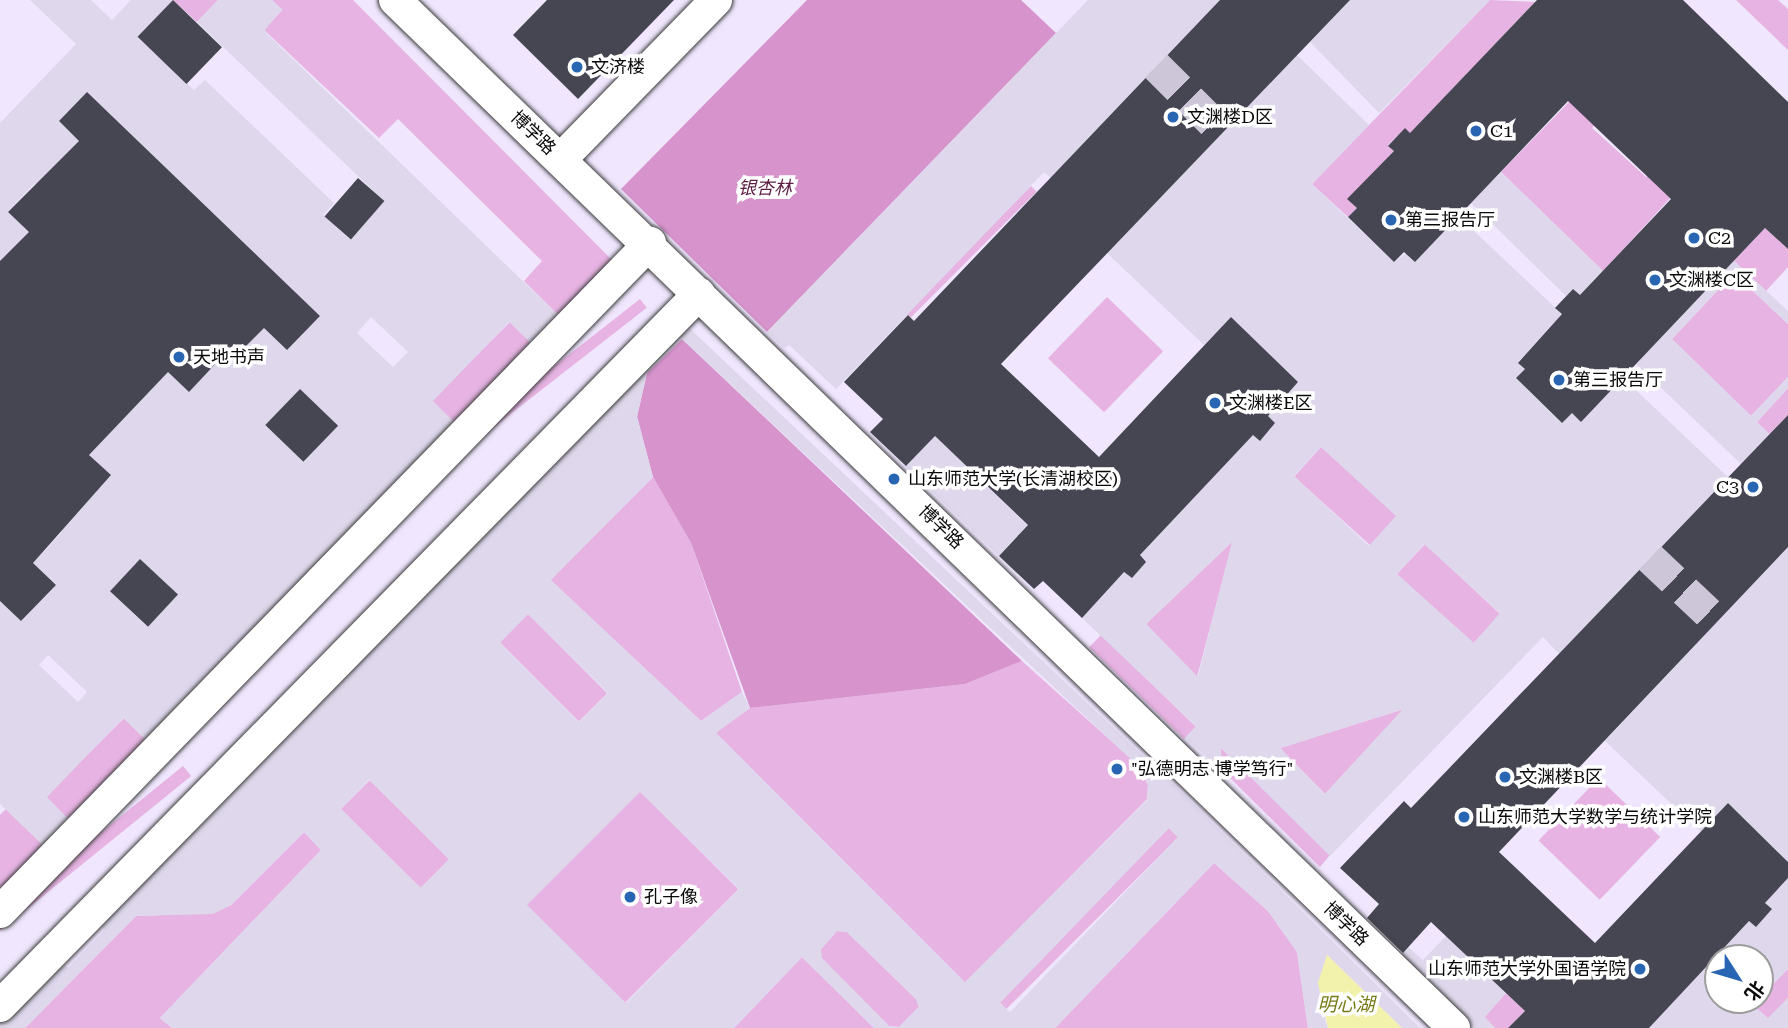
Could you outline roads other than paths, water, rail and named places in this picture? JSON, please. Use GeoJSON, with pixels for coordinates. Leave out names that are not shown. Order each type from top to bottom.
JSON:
{"type":"FeatureCollection","features":[{"type":"Feature","properties":{"kind":"street","name":"博学路"},"geometry":{"type":"LineString","coordinates":[[395,0],[650,243],[699,294],[1454,1028]]}},
{"type":"Feature","properties":{"kind":"street"},"geometry":{"type":"LineString","coordinates":[[561,159],[716,0]]}},
{"type":"Feature","properties":{"kind":"street"},"geometry":{"type":"LineString","coordinates":[[0,912],[650,243]]}},
{"type":"Feature","properties":{"kind":"street"},"geometry":{"type":"LineString","coordinates":[[0,1006],[699,294]]}},
{"type":"Feature","properties":{"kind":"water","name":"明心湖"},"geometry":{"type":"Polygon","coordinates":[[[1327,955],[1402,1028],[1328,1028],[1318,983],[1327,955]]]}},
{"type":"Feature","properties":{"kind":"tunnel"},"geometry":{"type":"LineString","coordinates":[[1156,66],[1223,133]]}},
{"type":"Feature","properties":{"kind":"tunnel"},"geometry":{"type":"LineString","coordinates":[[1650,558],[1718,622]]}},
{"type":"Feature","properties":{"kind":"place","name":"文济楼"},"geometry":{"type":"Point","coordinates":[577,67]}},
{"type":"Feature","properties":{"kind":"place","name":"文渊楼D区"},"geometry":{"type":"Point","coordinates":[1173,117]}},
{"type":"Feature","properties":{"kind":"place","name":"C1"},"geometry":{"type":"Point","coordinates":[1476,131]}},
{"type":"Feature","properties":{"kind":"place","name":"第二报告厅"},"geometry":{"type":"Point","coordinates":[1391,220]}},
{"type":"Feature","properties":{"kind":"place","name":"C2"},"geometry":{"type":"Point","coordinates":[1694,238]}},
{"type":"Feature","properties":{"kind":"place","name":"文渊楼C区"},"geometry":{"type":"Point","coordinates":[1655,280]}},
{"type":"Feature","properties":{"kind":"place","name":"天地书声"},"geometry":{"type":"Point","coordinates":[179,357]}},
{"type":"Feature","properties":{"kind":"place","name":"第三报告厅"},"geometry":{"type":"Point","coordinates":[1559,380]}},
{"type":"Feature","properties":{"kind":"place","name":"文渊楼E区"},"geometry":{"type":"Point","coordinates":[1215,403]}},
{"type":"Feature","properties":{"kind":"place","name":"山东师范大学(长清湖校区)"},"geometry":{"type":"Point","coordinates":[894,479]}},
{"type":"Feature","properties":{"kind":"place","name":"C3"},"geometry":{"type":"Point","coordinates":[1753,487]}},
{"type":"Feature","properties":{"kind":"place","name":"\"弘德明志 博学笃行\""},"geometry":{"type":"Point","coordinates":[1117,769]}},
{"type":"Feature","properties":{"kind":"place","name":"文渊楼B区"},"geometry":{"type":"Point","coordinates":[1505,777]}},
{"type":"Feature","properties":{"kind":"place","name":"山东师范大学数学与统计学院"},"geometry":{"type":"Point","coordinates":[1464,817]}},
{"type":"Feature","properties":{"kind":"place","name":"孔子像"},"geometry":{"type":"Point","coordinates":[630,897]}},
{"type":"Feature","properties":{"kind":"place","name":"山东师范大学外国语学院"},"geometry":{"type":"Point","coordinates":[1640,969]}},
{"type":"Feature","properties":{"kind":"park label","name":"银杏林"},"geometry":{"type":"Point","coordinates":[765,188]}}]}
